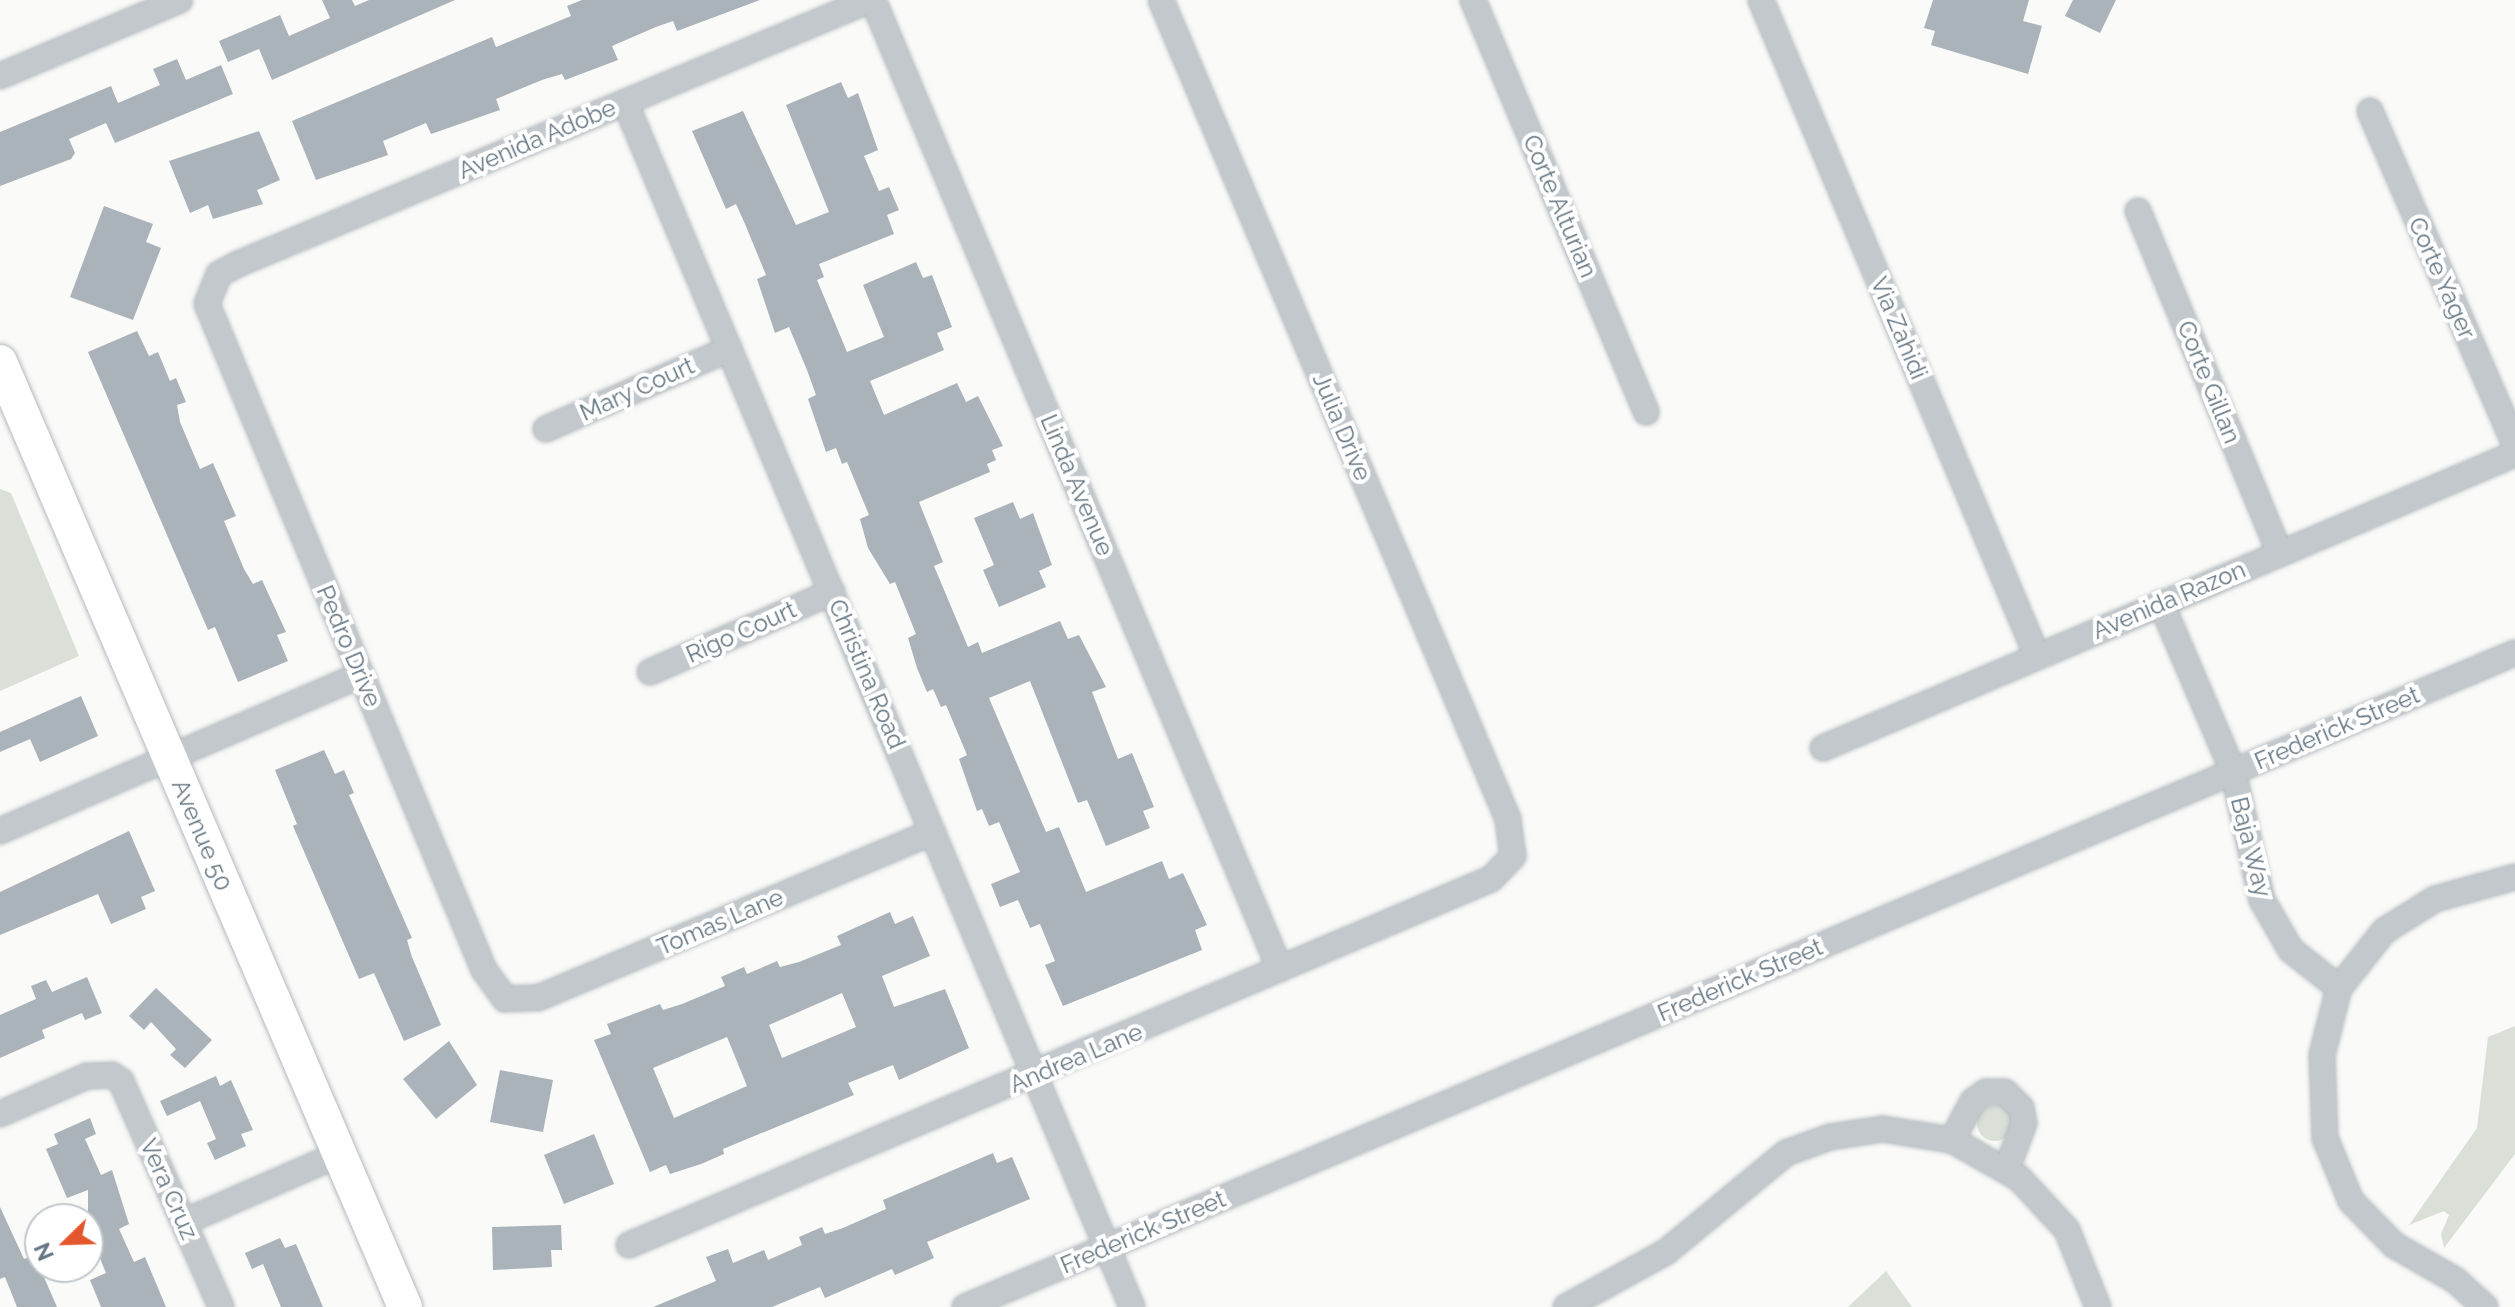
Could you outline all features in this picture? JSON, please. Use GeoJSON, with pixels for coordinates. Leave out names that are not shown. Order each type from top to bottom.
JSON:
{"type":"FeatureCollection","features":[{"type":"Feature","properties":{"kind":"main road","name":"Avenue 50"},"geometry":{"type":"LineString","coordinates":[[0,362],[405,1307]]}},
{"type":"Feature","properties":{"kind":"street"},"geometry":{"type":"LineString","coordinates":[[0,76],[180,0]]}},
{"type":"Feature","properties":{"kind":"street","name":"Avenida Adobe"},"geometry":{"type":"LineString","coordinates":[[211,287],[219,274],[238,264],[872,0]]}},
{"type":"Feature","properties":{"kind":"street","name":"Linda Avenue"},"geometry":{"type":"LineString","coordinates":[[872,0],[1280,969]]}},
{"type":"Feature","properties":{"kind":"street","name":"Julia Drive"},"geometry":{"type":"LineString","coordinates":[[1161,0],[1502,804],[1515,839],[1513,856]]}},
{"type":"Feature","properties":{"kind":"street","name":"Corte Alturian"},"geometry":{"type":"LineString","coordinates":[[1473,0],[1646,412]]}},
{"type":"Feature","properties":{"kind":"street","name":"Via Zahidi"},"geometry":{"type":"LineString","coordinates":[[1761,0],[2037,656]]}},
{"type":"Feature","properties":{"kind":"street","name":"Christina Road"},"geometry":{"type":"LineString","coordinates":[[625,102],[1132,1307]]}},
{"type":"Feature","properties":{"kind":"street","name":"Corte Yager"},"geometry":{"type":"LineString","coordinates":[[2370,111],[2515,444]]}},
{"type":"Feature","properties":{"kind":"street","name":"Corte Gillan"},"geometry":{"type":"LineString","coordinates":[[2138,211],[2280,553]]}},
{"type":"Feature","properties":{"kind":"street","name":"Pedro Drive"},"geometry":{"type":"LineString","coordinates":[[211,287],[207,304],[215,328],[484,970],[505,999]]}},
{"type":"Feature","properties":{"kind":"street","name":"Mary Court"},"geometry":{"type":"LineString","coordinates":[[546,429],[729,349]]}},
{"type":"Feature","properties":{"kind":"street","name":"Avenida Razon"},"geometry":{"type":"LineString","coordinates":[[1823,748],[2515,454]]}},
{"type":"Feature","properties":{"kind":"street","name":"Rigo Court"},"geometry":{"type":"LineString","coordinates":[[650,672],[832,592]]}},
{"type":"Feature","properties":{"kind":"street","name":"Baja Way"},"geometry":{"type":"LineString","coordinates":[[2161,603],[2233,771],[2262,900],[2275,928],[2291,950],[2339,988]]}},
{"type":"Feature","properties":{"kind":"street","name":"Frederick Street"},"geometry":{"type":"LineString","coordinates":[[965,1307],[2515,653]]}},
{"type":"Feature","properties":{"kind":"street"},"geometry":{"type":"LineString","coordinates":[[0,831],[361,675]]}},
{"type":"Feature","properties":{"kind":"street","name":"Tomas Lane"},"geometry":{"type":"LineString","coordinates":[[505,999],[538,998],[933,832]]}},
{"type":"Feature","properties":{"kind":"street","name":"Andrea Lane"},"geometry":{"type":"LineString","coordinates":[[629,1245],[1035,1076],[1491,879],[1513,856]]}},
{"type":"Feature","properties":{"kind":"street"},"geometry":{"type":"LineString","coordinates":[[2485,1307],[2455,1280],[2394,1245],[2370,1225],[2334,1170],[2321,1111],[2322,1055],[2339,988],[2366,949],[2408,913],[2465,888],[2515,877]]}},
{"type":"Feature","properties":{"kind":"street","name":"Vera Cruz"},"geometry":{"type":"LineString","coordinates":[[0,1114],[87,1076],[112,1075],[129,1095],[221,1307]]}},
{"type":"Feature","properties":{"kind":"street"},"geometry":{"type":"LineString","coordinates":[[1952,1140],[1980,1095],[2005,1092],[2021,1108],[2024,1123],[2007,1169]]}},
{"type":"Feature","properties":{"kind":"street"},"geometry":{"type":"LineString","coordinates":[[1566,1307],[1666,1252],[1786,1153],[1859,1130],[1909,1131],[1952,1140],[2007,1169],[2067,1230],[2098,1307]]}},
{"type":"Feature","properties":{"kind":"street"},"geometry":{"type":"LineString","coordinates":[[184,1222],[340,1154]]}},
{"type":"Feature","properties":{"kind":"shaded area"},"geometry":{"type":"Polygon","coordinates":[[[0,489],[11,493],[79,656],[0,691],[0,489]]]}},
{"type":"Feature","properties":{"kind":"shaded area"},"geometry":{"type":"Polygon","coordinates":[[[2515,1026],[2515,1154],[2444,1248],[2441,1234],[2449,1215],[2444,1211],[2409,1225],[2477,1128],[2488,1037],[2515,1026]]]}},
{"type":"Feature","properties":{"kind":"shaded area"},"geometry":{"type":"Polygon","coordinates":[[[1995,1105],[2008,1110],[2013,1123],[2008,1136],[1995,1141],[1982,1136],[1977,1123],[1982,1110],[1995,1105]]]}},
{"type":"Feature","properties":{"kind":"shaded area"},"geometry":{"type":"Polygon","coordinates":[[[1886,1271],[1912,1307],[1848,1307],[1886,1271]]]}},
{"type":"Feature","properties":{"kind":"building"},"geometry":{"type":"Polygon","coordinates":[[[322,0],[352,0],[355,6],[369,0],[455,0],[272,80],[259,49],[228,62],[219,41],[280,15],[289,36],[330,18],[322,0]]]}},
{"type":"Feature","properties":{"kind":"building"},"geometry":{"type":"Polygon","coordinates":[[[582,0],[760,0],[677,31],[673,21],[656,27],[612,46],[618,60],[565,80],[562,74],[542,80],[496,99],[500,110],[431,134],[426,123],[383,141],[388,155],[316,180],[292,121],[492,37],[496,47],[571,16],[567,6],[582,0]]]}},
{"type":"Feature","properties":{"kind":"building"},"geometry":{"type":"Polygon","coordinates":[[[1933,0],[2029,0],[2023,21],[2042,26],[2028,74],[1931,45],[1935,31],[1924,28],[1933,0]]]}},
{"type":"Feature","properties":{"kind":"building"},"geometry":{"type":"Polygon","coordinates":[[[2073,0],[2116,0],[2100,33],[2065,16],[2073,0]]]}},
{"type":"Feature","properties":{"kind":"building"},"geometry":{"type":"Polygon","coordinates":[[[177,59],[186,80],[221,65],[233,94],[115,143],[106,123],[69,139],[75,153],[71,159],[0,186],[0,132],[111,86],[118,103],[160,85],[153,69],[177,59]]]}},
{"type":"Feature","properties":{"kind":"building"},"geometry":{"type":"Polygon","coordinates":[[[841,82],[848,98],[858,93],[878,150],[864,156],[879,191],[889,187],[899,210],[887,215],[894,234],[819,264],[824,277],[817,280],[847,352],[884,337],[863,285],[916,262],[923,278],[932,275],[952,327],[937,333],[944,350],[870,381],[884,415],[957,383],[966,402],[978,396],[1003,446],[992,450],[996,460],[987,464],[990,472],[919,502],[943,562],[934,566],[968,647],[978,642],[982,653],[1060,621],[1068,639],[1079,635],[1106,687],[1092,692],[1118,759],[1132,753],[1154,807],[1143,811],[1150,828],[1106,846],[1087,800],[1078,803],[1030,681],[989,698],[1046,832],[1059,827],[1086,892],[1162,861],[1169,879],[1183,873],[1207,925],[1195,930],[1202,950],[1063,1006],[1045,965],[1055,961],[1040,924],[1030,928],[1018,900],[1000,907],[991,884],[1020,872],[999,822],[989,826],[982,809],[977,811],[959,759],[967,755],[946,705],[941,707],[933,689],[927,692],[917,668],[908,638],[916,634],[895,582],[890,584],[868,548],[860,519],[869,515],[847,462],[842,464],[836,448],[826,452],[808,399],[816,395],[807,370],[789,327],[775,333],[757,279],[766,275],[736,204],[726,209],[692,131],[743,111],[796,225],[829,212],[786,105],[841,82]]]}},
{"type":"Feature","properties":{"kind":"building"},"geometry":{"type":"Polygon","coordinates":[[[259,131],[280,180],[257,190],[263,204],[213,219],[208,205],[190,213],[169,161],[259,131]]]}},
{"type":"Feature","properties":{"kind":"building"},"geometry":{"type":"Polygon","coordinates":[[[104,206],[153,224],[146,242],[161,248],[133,320],[70,297],[104,206]]]}},
{"type":"Feature","properties":{"kind":"building"},"geometry":{"type":"Polygon","coordinates":[[[137,331],[149,356],[158,352],[170,381],[176,378],[186,402],[177,405],[180,422],[200,469],[213,463],[236,516],[224,521],[244,569],[253,584],[262,580],[286,632],[277,635],[288,661],[238,682],[215,627],[208,630],[88,352],[137,331]]]}},
{"type":"Feature","properties":{"kind":"building"},"geometry":{"type":"Polygon","coordinates":[[[1013,502],[1020,519],[1033,513],[1052,565],[1039,571],[1046,587],[999,607],[983,570],[994,565],[974,518],[1013,502]]]}},
{"type":"Feature","properties":{"kind":"building"},"geometry":{"type":"Polygon","coordinates":[[[81,696],[98,736],[40,762],[30,739],[0,752],[0,732],[81,696]]]}},
{"type":"Feature","properties":{"kind":"building"},"geometry":{"type":"Polygon","coordinates":[[[324,750],[335,774],[344,770],[354,793],[349,795],[412,938],[407,940],[412,957],[441,1025],[404,1041],[374,973],[359,979],[293,826],[297,824],[275,770],[324,750]]]}},
{"type":"Feature","properties":{"kind":"building"},"geometry":{"type":"Polygon","coordinates":[[[129,831],[155,891],[141,897],[146,909],[111,924],[98,894],[0,935],[0,892],[129,831]]]}},
{"type":"Feature","properties":{"kind":"building"},"geometry":{"type":"Polygon","coordinates":[[[890,912],[895,924],[913,916],[930,956],[882,976],[894,1007],[945,989],[969,1048],[899,1080],[893,1065],[848,1083],[854,1095],[723,1149],[724,1154],[670,1174],[666,1165],[650,1172],[594,1040],[611,1034],[607,1024],[660,1004],[663,1010],[682,1004],[725,986],[721,977],[744,967],[747,974],[777,961],[780,967],[841,945],[837,936],[890,912]],[[842,993],[769,1025],[782,1058],[856,1027],[842,993]],[[727,1037],[653,1068],[674,1118],[747,1086],[727,1037]]]}},
{"type":"Feature","properties":{"kind":"building"},"geometry":{"type":"Polygon","coordinates":[[[87,977],[102,1013],[85,1020],[82,1013],[42,1030],[45,1038],[0,1058],[0,1015],[36,999],[31,986],[46,980],[52,992],[87,977]]]}},
{"type":"Feature","properties":{"kind":"building"},"geometry":{"type":"Polygon","coordinates":[[[156,988],[212,1040],[185,1068],[170,1055],[176,1049],[151,1022],[144,1030],[129,1016],[156,988]]]}},
{"type":"Feature","properties":{"kind":"building"},"geometry":{"type":"Polygon","coordinates":[[[449,1041],[477,1085],[436,1119],[403,1079],[449,1041]]]}},
{"type":"Feature","properties":{"kind":"building"},"geometry":{"type":"Polygon","coordinates":[[[500,1070],[553,1080],[543,1132],[490,1122],[500,1070]]]}},
{"type":"Feature","properties":{"kind":"building"},"geometry":{"type":"Polygon","coordinates":[[[216,1076],[220,1086],[231,1080],[253,1130],[241,1134],[246,1146],[215,1160],[207,1143],[216,1139],[200,1101],[167,1116],[160,1101],[216,1076]]]}},
{"type":"Feature","properties":{"kind":"building"},"geometry":{"type":"Polygon","coordinates":[[[90,1118],[96,1134],[85,1139],[101,1175],[112,1170],[129,1224],[119,1229],[134,1262],[145,1257],[166,1307],[101,1307],[91,1283],[104,1283],[106,1273],[104,1203],[88,1203],[88,1190],[67,1198],[46,1149],[58,1144],[54,1134],[90,1118]]]}},
{"type":"Feature","properties":{"kind":"building"},"geometry":{"type":"Polygon","coordinates":[[[594,1134],[614,1184],[564,1204],[544,1155],[594,1134]]]}},
{"type":"Feature","properties":{"kind":"building"},"geometry":{"type":"Polygon","coordinates":[[[993,1153],[997,1163],[1012,1157],[1030,1199],[927,1242],[934,1258],[895,1275],[892,1269],[825,1298],[820,1287],[772,1307],[653,1307],[716,1281],[706,1257],[728,1249],[733,1263],[764,1250],[768,1260],[802,1245],[799,1237],[822,1227],[825,1234],[843,1228],[886,1209],[883,1200],[993,1153]]]}},
{"type":"Feature","properties":{"kind":"building"},"geometry":{"type":"Polygon","coordinates":[[[0,1207],[24,1259],[24,1283],[47,1283],[57,1307],[17,1307],[5,1277],[0,1279],[0,1207]]]}},
{"type":"Feature","properties":{"kind":"building"},"geometry":{"type":"Polygon","coordinates":[[[561,1225],[562,1250],[551,1250],[552,1267],[493,1270],[492,1227],[561,1225]]]}},
{"type":"Feature","properties":{"kind":"building"},"geometry":{"type":"Polygon","coordinates":[[[280,1238],[285,1248],[296,1244],[323,1307],[281,1307],[263,1264],[252,1269],[245,1253],[280,1238]]]}}]}
